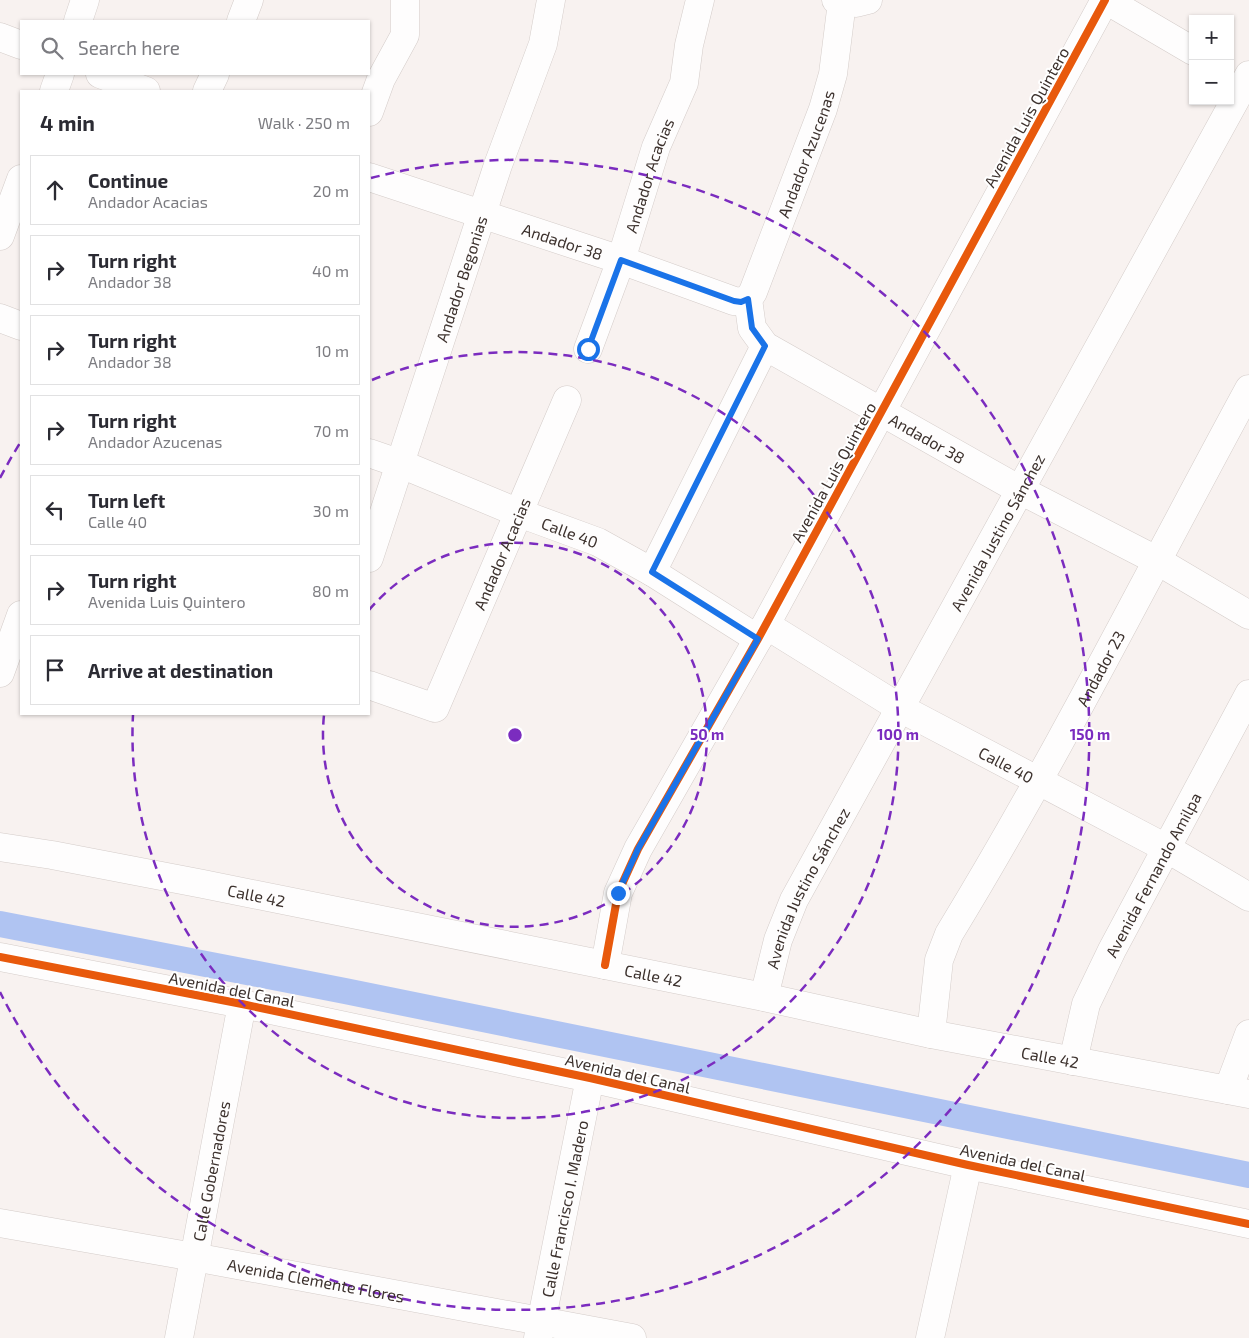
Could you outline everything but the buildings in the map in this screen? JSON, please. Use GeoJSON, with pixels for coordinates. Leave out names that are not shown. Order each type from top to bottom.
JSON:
{"type":"FeatureCollection","features":[{"type":"Feature","properties":{"kind":"street"},"geometry":{"type":"LineString","coordinates":[[78,20],[86,0]]}},
{"type":"Feature","properties":{"kind":"street"},"geometry":{"type":"LineString","coordinates":[[241,20],[249,0]]}},
{"type":"Feature","properties":{"kind":"street"},"geometry":{"type":"LineString","coordinates":[[370,109],[381,79],[405,35],[406,0]]}},
{"type":"Feature","properties":{"kind":"street","name":"Andador Begonias"},"geometry":{"type":"LineString","coordinates":[[370,555],[481,215],[543,44],[551,0]]}},
{"type":"Feature","properties":{"kind":"street","name":"Andador Acacias"},"geometry":{"type":"LineString","coordinates":[[588,349],[621,260],[656,147],[684,83],[689,45],[700,0]]}},
{"type":"Feature","properties":{"kind":"street","name":"Andador Azucenas"},"geometry":{"type":"LineString","coordinates":[[748,299],[753,292],[823,109],[833,74],[849,0]]}},
{"type":"Feature","properties":{"kind":"street"},"geometry":{"type":"LineString","coordinates":[[1106,0],[1189,49]]}},
{"type":"Feature","properties":{"kind":"street","name":"Avenida Luis Quintero"},"geometry":{"type":"LineString","coordinates":[[605,965],[618,893],[638,849],[762,632],[1106,0]]}},
{"type":"Feature","properties":{"kind":"street"},"geometry":{"type":"LineString","coordinates":[[0,37],[20,45]]}},
{"type":"Feature","properties":{"kind":"street"},"geometry":{"type":"LineString","coordinates":[[54,90],[60,75]]}},
{"type":"Feature","properties":{"kind":"street"},"geometry":{"type":"LineString","coordinates":[[103,75],[143,90]]}},
{"type":"Feature","properties":{"kind":"street"},"geometry":{"type":"LineString","coordinates":[[207,90],[214,75]]}},
{"type":"Feature","properties":{"kind":"street","name":"Avenida Justino Sánchez"},"geometry":{"type":"LineString","coordinates":[[764,997],[778,940],[794,900],[1020,490],[1243,79]]}},
{"type":"Feature","properties":{"kind":"street","name":"Andador 38"},"geometry":{"type":"LineString","coordinates":[[370,177],[621,260],[734,301],[741,302],[748,299],[752,328],[765,346],[1020,490],[1156,560],[1249,615]]}},
{"type":"Feature","properties":{"kind":"street"},"geometry":{"type":"LineString","coordinates":[[0,236],[20,182]]}},
{"type":"Feature","properties":{"kind":"street"},"geometry":{"type":"LineString","coordinates":[[0,318],[20,326]]}},
{"type":"Feature","properties":{"kind":"street"},"geometry":{"type":"LineString","coordinates":[[652,572],[765,346]]}},
{"type":"Feature","properties":{"kind":"street","name":"Andador 23"},"geometry":{"type":"LineString","coordinates":[[930,1034],[939,960],[949,934],[1039,781],[1249,389]]}},
{"type":"Feature","properties":{"kind":"street","name":"Andador Acacias"},"geometry":{"type":"LineString","coordinates":[[370,685],[435,708],[567,400]]}},
{"type":"Feature","properties":{"kind":"street","name":"Calle 40"},"geometry":{"type":"LineString","coordinates":[[370,453],[401,464],[519,513],[598,542],[900,708],[1166,848],[1249,897]]}},
{"type":"Feature","properties":{"kind":"street"},"geometry":{"type":"LineString","coordinates":[[0,673],[20,618]]}},
{"type":"Feature","properties":{"kind":"street","name":"Avenida Fernando Amilpa"},"geometry":{"type":"LineString","coordinates":[[1073,1061],[1086,1004],[1112,950],[1249,694]]}},
{"type":"Feature","properties":{"kind":"street","name":"Calle 42"},"geometry":{"type":"LineString","coordinates":[[0,847],[202,884],[605,965],[764,997],[930,1034],[1239,1092]]}},
{"type":"Feature","properties":{"kind":"street","name":"Avenida del Canal"},"geometry":{"type":"LineString","coordinates":[[0,957],[242,1004],[590,1078],[968,1165],[1249,1224]]}},
{"type":"Feature","properties":{"kind":"street","name":"Calle Gobernadores"},"geometry":{"type":"LineString","coordinates":[[179,1338],[242,1004]]}},
{"type":"Feature","properties":{"kind":"street"},"geometry":{"type":"LineString","coordinates":[[1239,1092],[1249,1034]]}},
{"type":"Feature","properties":{"kind":"street","name":"Calle Francisco I. Madero"},"geometry":{"type":"LineString","coordinates":[[539,1330],[590,1078]]}},
{"type":"Feature","properties":{"kind":"street"},"geometry":{"type":"LineString","coordinates":[[930,1338],[968,1165]]}},
{"type":"Feature","properties":{"kind":"street","name":"Avenida Clemente Flores"},"geometry":{"type":"LineString","coordinates":[[0,1223],[194,1257],[539,1330],[632,1338]]}},
{"type":"Feature","properties":{"kind":"waterway"},"geometry":{"type":"LineString","coordinates":[[0,924],[345,991],[1249,1175]]}},
{"type":"Feature","properties":{"kind":"cycle path"},"geometry":{"type":"LineString","coordinates":[[605,965],[618,893],[638,849],[758,639],[1105,0]]}},
{"type":"Feature","properties":{"kind":"cycle path"},"geometry":{"type":"LineString","coordinates":[[0,957],[242,1004],[590,1078],[968,1165],[1249,1224]]}},
{"type":"Feature","properties":{"kind":"route"},"geometry":{"type":"LineString","coordinates":[[588,349],[621,260],[734,301],[741,302],[748,299],[752,328],[765,346],[652,572],[758,639],[638,849],[618,893]]}}]}
